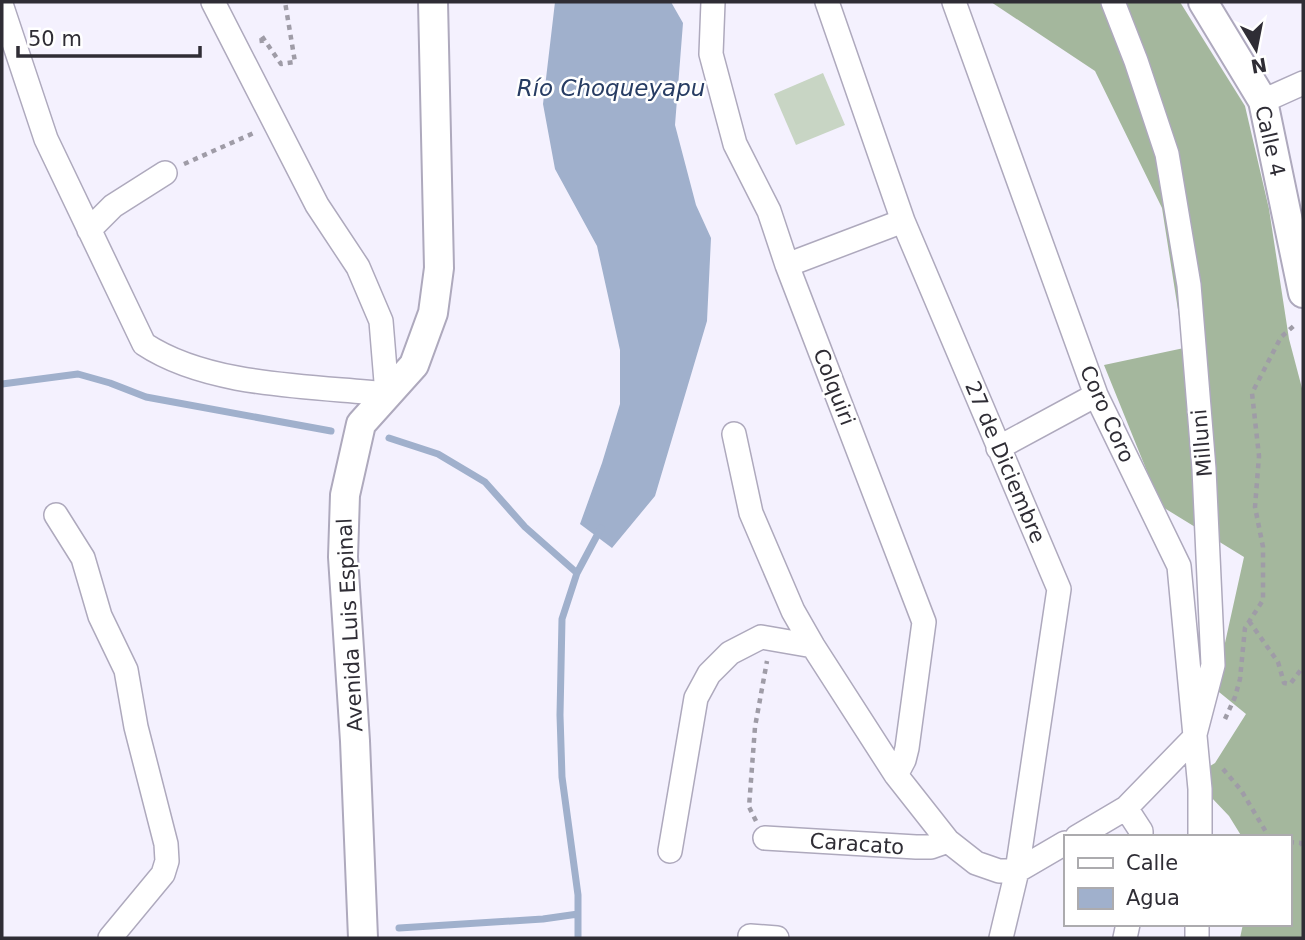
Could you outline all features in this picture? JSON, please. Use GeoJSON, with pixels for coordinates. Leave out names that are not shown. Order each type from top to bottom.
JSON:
{"type":"FeatureCollection","features":[{"type":"Feature","properties":{"kind":"street"},"geometry":{"type":"LineString","coordinates":[[2,7],[46,139],[144,344],[190,366],[272,384],[387,394],[381,321],[358,267],[317,205],[212,2]]}},
{"type":"Feature","properties":{"kind":"street","name":"Avenida Luis Espinal"},"geometry":{"type":"LineString","coordinates":[[363,938],[355,741],[343,557],[345,495],[361,424],[414,365],[433,313],[437,279],[433,2]]}},
{"type":"Feature","properties":{"kind":"street","name":"Colquiri"},"geometry":{"type":"LineString","coordinates":[[713,2],[711,54],[735,144],[769,211],[787,265],[925,622],[907,748],[896,775]]}},
{"type":"Feature","properties":{"kind":"street","name":"27 de Diciembre"},"geometry":{"type":"LineString","coordinates":[[827,2],[903,221],[1059,589],[1017,872],[1001,938]]}},
{"type":"Feature","properties":{"kind":"street","name":"Coro Coro"},"geometry":{"type":"LineString","coordinates":[[954,2],[1096,395],[1179,566],[1200,789],[1200,835]]}},
{"type":"Feature","properties":{"kind":"street","name":"Milluni"},"geometry":{"type":"LineString","coordinates":[[1080,835],[1126,808],[1194,738],[1213,665],[1209,546],[1189,285],[1167,154],[1136,61],[1112,2]]}},
{"type":"Feature","properties":{"kind":"street","name":"Calle 4"},"geometry":{"type":"LineString","coordinates":[[1203,2],[1263,101],[1303,293]]}},
{"type":"Feature","properties":{"kind":"street"},"geometry":{"type":"LineString","coordinates":[[1263,101],[1303,83]]}},
{"type":"Feature","properties":{"kind":"street"},"geometry":{"type":"LineString","coordinates":[[89,230],[113,206],[164,173]]}},
{"type":"Feature","properties":{"kind":"street"},"geometry":{"type":"LineString","coordinates":[[787,265],[903,221]]}},
{"type":"Feature","properties":{"kind":"street"},"geometry":{"type":"LineString","coordinates":[[998,448],[1096,395]]}},
{"type":"Feature","properties":{"kind":"street"},"geometry":{"type":"LineString","coordinates":[[734,434],[751,513],[793,611],[896,775],[948,841],[976,863],[999,871],[1017,872],[1064,844]]}},
{"type":"Feature","properties":{"kind":"street"},"geometry":{"type":"LineString","coordinates":[[56,515],[83,558],[100,616],[126,670],[136,727],[166,844],[167,861],[163,874],[110,938]]}},
{"type":"Feature","properties":{"kind":"street"},"geometry":{"type":"LineString","coordinates":[[670,851],[696,698],[709,674],[730,653],[761,637],[813,646]]}},
{"type":"Feature","properties":{"kind":"street"},"geometry":{"type":"LineString","coordinates":[[1126,808],[1141,835]]}},
{"type":"Feature","properties":{"kind":"street","name":"Caracato"},"geometry":{"type":"LineString","coordinates":[[765,838],[916,848],[931,847],[948,841]]}},
{"type":"Feature","properties":{"kind":"street"},"geometry":{"type":"LineString","coordinates":[[750,936],[777,938]]}},
{"type":"Feature","properties":{"kind":"path"},"geometry":{"type":"LineString","coordinates":[[262,47],[261,35],[281,64],[295,62],[285,2]]}},
{"type":"Feature","properties":{"kind":"path"},"geometry":{"type":"LineString","coordinates":[[164,173],[275,123]]}},
{"type":"Feature","properties":{"kind":"path"},"geometry":{"type":"LineString","coordinates":[[1268,835],[1241,790],[1194,738],[1218,732],[1235,697],[1240,679],[1245,628],[1264,600],[1263,547],[1255,507],[1259,456],[1252,393],[1281,337],[1296,324]]}},
{"type":"Feature","properties":{"kind":"path"},"geometry":{"type":"LineString","coordinates":[[1249,621],[1278,662],[1284,683],[1290,684],[1303,667]]}},
{"type":"Feature","properties":{"kind":"path"},"geometry":{"type":"LineString","coordinates":[[765,838],[749,807],[755,727],[771,639]]}},
{"type":"Feature","properties":{"kind":"green space"},"geometry":{"type":"Polygon","coordinates":[[[991,2],[1180,2],[1245,106],[1269,209],[1289,339],[1303,392],[1303,938],[1240,938],[1243,926],[1291,926],[1291,835],[1241,835],[1229,816],[1192,777],[1215,763],[1246,714],[1219,692],[1219,670],[1244,557],[1161,506],[1104,365],[1184,348],[1162,208],[1095,71],[991,2]]]}},
{"type":"Feature","properties":{"kind":"green space"},"geometry":{"type":"Polygon","coordinates":[[[823,73],[845,125],[796,145],[774,94],[823,73]]]}},
{"type":"Feature","properties":{"kind":"water","name":"Río Choqueyapu"},"geometry":{"type":"Polygon","coordinates":[[[555,2],[671,2],[683,23],[675,125],[696,205],[711,238],[707,321],[655,496],[612,548],[580,524],[620,404],[620,350],[597,246],[555,169],[543,104],[555,2]]]}},
{"type":"Feature","properties":{"kind":"waterway"},"geometry":{"type":"LineString","coordinates":[[2,384],[78,374],[146,397],[331,431]]}},
{"type":"Feature","properties":{"kind":"waterway"},"geometry":{"type":"LineString","coordinates":[[389,438],[438,454],[485,482],[525,527],[577,573]]}},
{"type":"Feature","properties":{"kind":"waterway","name":"Río Choqueyapu"},"geometry":{"type":"LineString","coordinates":[[578,938],[578,895],[562,777],[562,619],[577,573],[601,528]]}},
{"type":"Feature","properties":{"kind":"waterway"},"geometry":{"type":"LineString","coordinates":[[399,928],[543,919],[578,914]]}}]}
